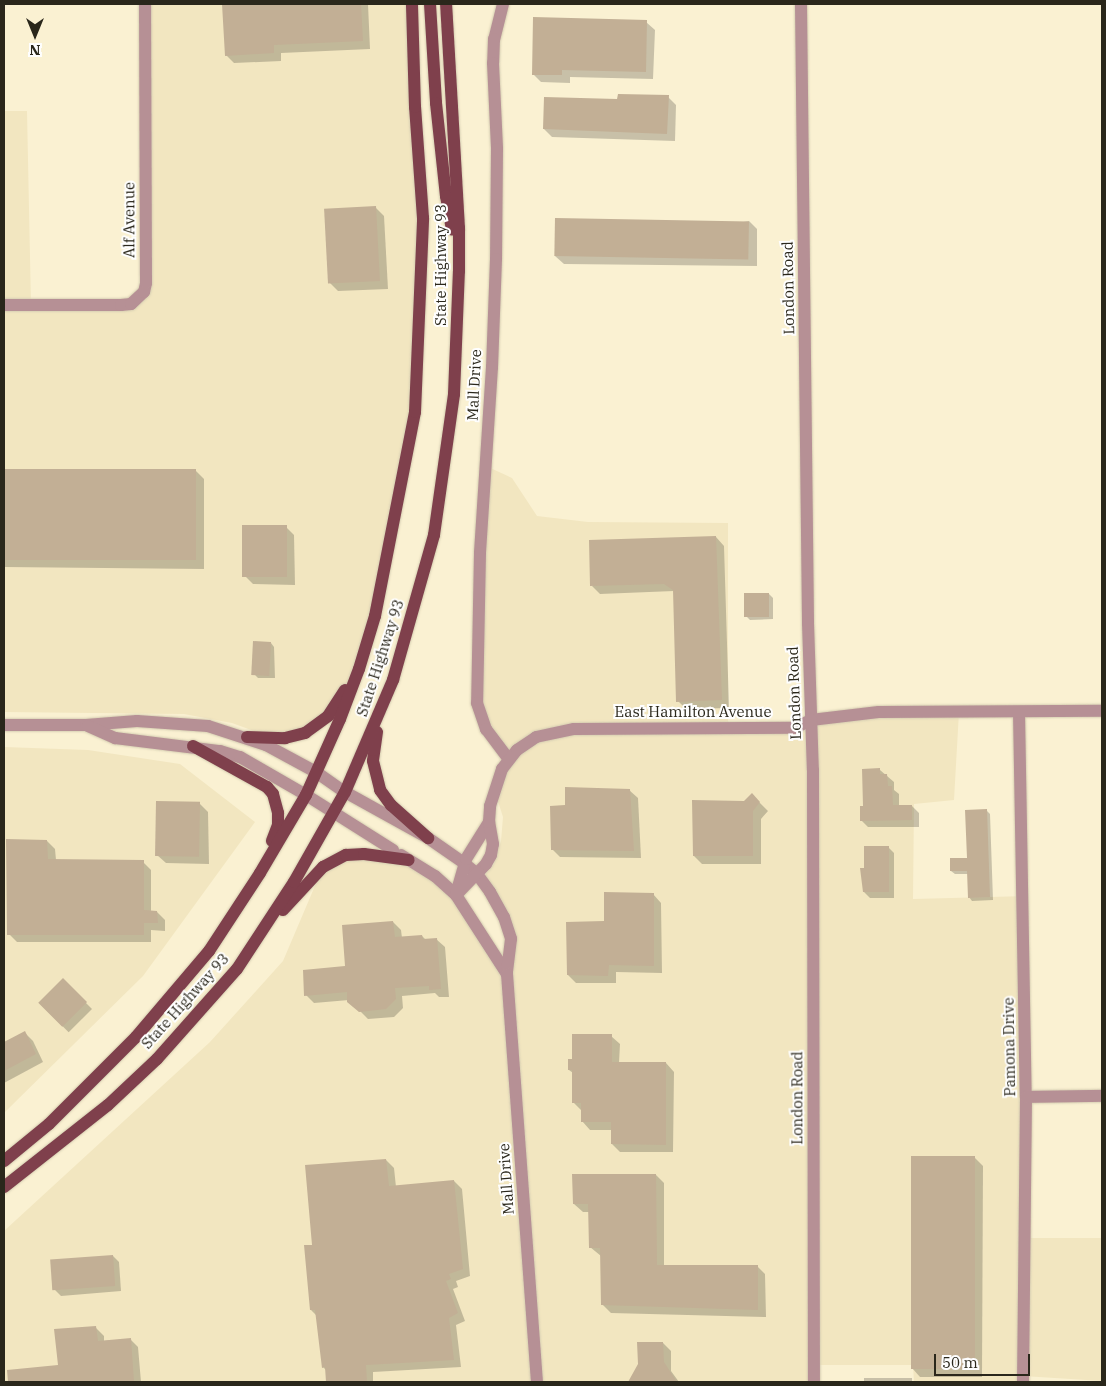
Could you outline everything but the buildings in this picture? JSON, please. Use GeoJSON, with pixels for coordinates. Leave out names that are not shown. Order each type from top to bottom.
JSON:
{"type":"FeatureCollection","features":[{"type":"Feature","properties":{"kind":"main road","name":"State Highway 93"},"geometry":{"type":"LineString","coordinates":[[4,1161],[49,1124],[136,1037],[209,951],[260,873],[306,795],[359,669],[379,599],[415,412],[423,218],[415,107],[412,4]]}},
{"type":"Feature","properties":{"kind":"main road"},"geometry":{"type":"LineString","coordinates":[[430,4],[436,103],[446,196],[459,271]]}},
{"type":"Feature","properties":{"kind":"main road","name":"State Highway 93"},"geometry":{"type":"LineString","coordinates":[[4,1187],[108,1105],[156,1059],[237,969],[263,932],[345,792],[393,680],[434,535],[454,394],[459,271],[446,4]]}},
{"type":"Feature","properties":{"kind":"main road"},"geometry":{"type":"LineString","coordinates":[[247,737],[285,738],[313,729],[328,716],[359,669]]}},
{"type":"Feature","properties":{"kind":"main road"},"geometry":{"type":"LineString","coordinates":[[379,714],[374,761],[380,790],[391,805],[428,838]]}},
{"type":"Feature","properties":{"kind":"main road"},"geometry":{"type":"LineString","coordinates":[[193,746],[267,787],[273,794],[278,813],[278,826],[260,873]]}},
{"type":"Feature","properties":{"kind":"main road"},"geometry":{"type":"LineString","coordinates":[[263,932],[323,867],[335,859],[346,855],[364,854],[409,860]]}},
{"type":"Feature","properties":{"kind":"street","name":"Alf Avenue"},"geometry":{"type":"LineString","coordinates":[[4,305],[121,305],[131,304],[144,292],[146,283],[145,4]]}},
{"type":"Feature","properties":{"kind":"street","name":"Mall Drive"},"geometry":{"type":"LineString","coordinates":[[503,4],[494,39],[493,63],[497,149],[496,264],[492,367],[480,553],[477,703],[486,729],[509,759]]}},
{"type":"Feature","properties":{"kind":"street","name":"London Road"},"geometry":{"type":"LineString","coordinates":[[801,4],[811,720],[814,1382]]}},
{"type":"Feature","properties":{"kind":"street","name":"East Hamilton Avenue"},"geometry":{"type":"LineString","coordinates":[[456,895],[489,860],[493,851],[489,822],[492,794],[509,759],[520,746],[536,737],[567,729],[795,728],[811,720],[879,712],[1102,711]]}},
{"type":"Feature","properties":{"kind":"street","name":"Pamona Drive"},"geometry":{"type":"LineString","coordinates":[[1019,712],[1026,1097],[1023,1382]]}},
{"type":"Feature","properties":{"kind":"street"},"geometry":{"type":"LineString","coordinates":[[4,725],[86,725],[137,721],[183,723],[208,726],[247,737],[316,772],[345,792],[428,838],[464,863],[456,895],[435,876],[306,795],[240,757],[193,746],[115,738],[86,725]]}},
{"type":"Feature","properties":{"kind":"street","name":"East Hamilton Avenue"},"geometry":{"type":"LineString","coordinates":[[464,863],[489,822]]}},
{"type":"Feature","properties":{"kind":"street","name":"Mall Drive"},"geometry":{"type":"LineString","coordinates":[[464,863],[477,874],[497,903],[509,928],[511,950],[507,974],[537,1382]]}},
{"type":"Feature","properties":{"kind":"street","name":"Mall Drive"},"geometry":{"type":"LineString","coordinates":[[456,895],[507,974]]}},
{"type":"Feature","properties":{"kind":"street"},"geometry":{"type":"LineString","coordinates":[[1026,1097],[1102,1096]]}},
{"type":"Feature","properties":{"kind":"shaded area"},"geometry":{"type":"Polygon","coordinates":[[[145,4],[412,4],[423,218],[415,413],[359,669],[321,723],[273,738],[232,723],[184,714],[4,712],[4,111],[27,111],[31,305],[121,305],[144,292],[145,4]]]}},
{"type":"Feature","properties":{"kind":"shaded area"},"geometry":{"type":"Polygon","coordinates":[[[486,466],[512,478],[537,516],[588,522],[728,523],[728,728],[959,712],[954,800],[914,804],[913,899],[1023,896],[1024,1238],[1102,1238],[1102,1381],[1023,1376],[1023,1382],[914,1382],[913,1365],[814,1365],[814,1382],[4,1382],[4,1231],[210,1042],[283,961],[323,867],[335,859],[380,856],[435,876],[507,973],[511,950],[482,879],[494,864],[501,841],[503,817],[494,789],[509,759],[480,716],[486,466]]]}},
{"type":"Feature","properties":{"kind":"shaded area"},"geometry":{"type":"Polygon","coordinates":[[[4,747],[88,750],[180,764],[255,822],[143,976],[4,1113],[4,747]]]}}]}
